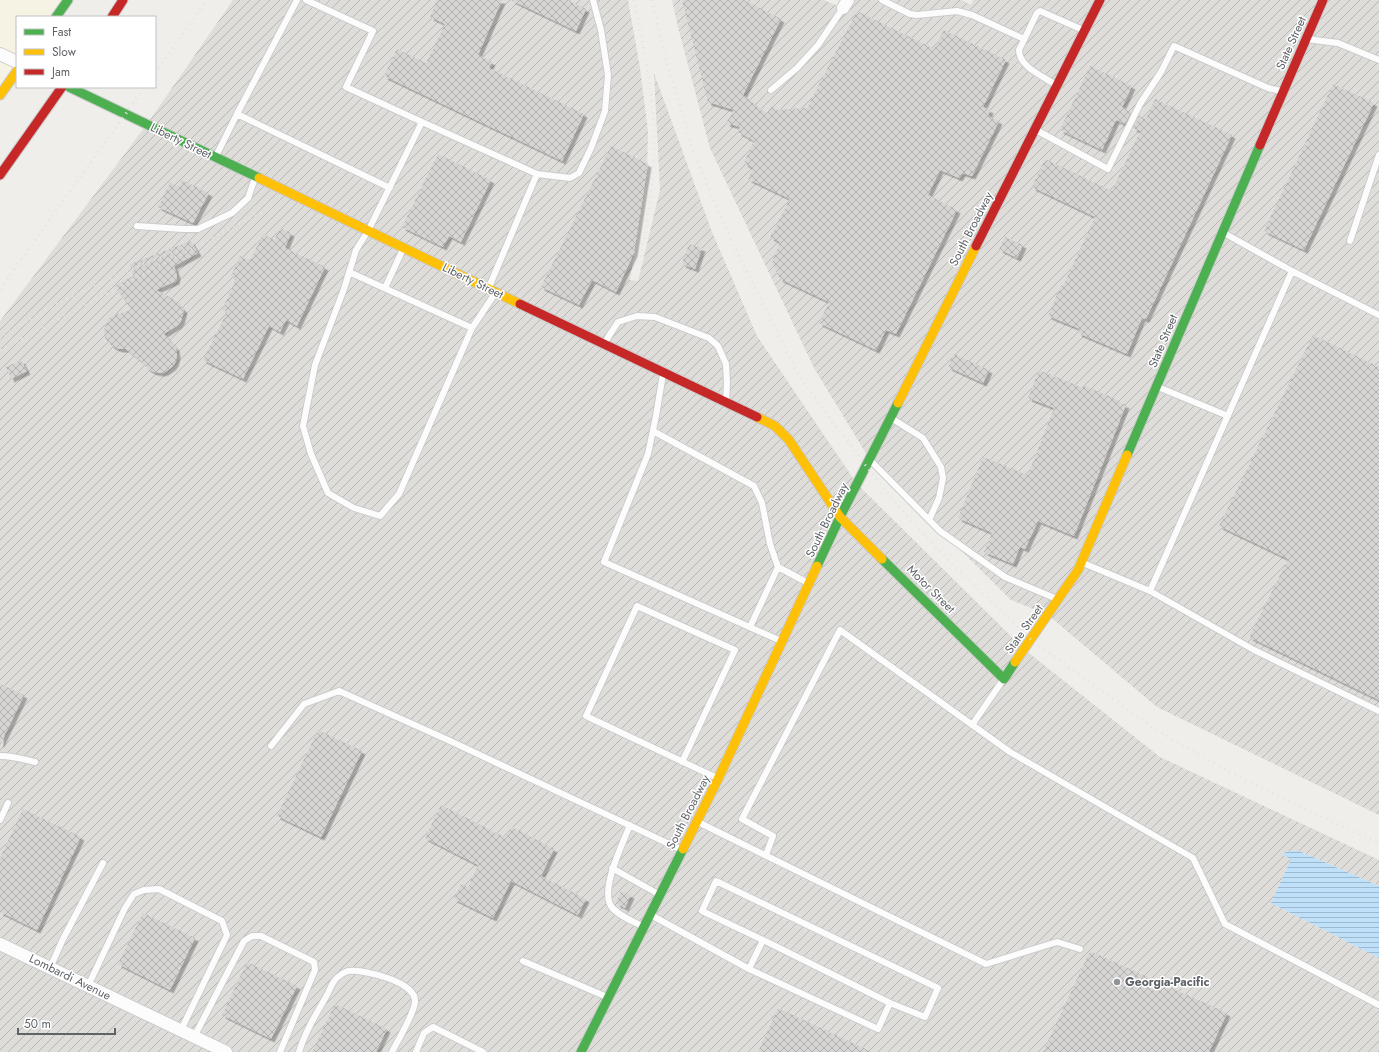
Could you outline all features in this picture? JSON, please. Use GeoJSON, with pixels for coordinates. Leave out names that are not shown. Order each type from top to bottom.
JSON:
{"type":"FeatureCollection","features":[{"type":"Feature","properties":{"kind":"street"},"geometry":{"type":"LineString","coordinates":[[57,16],[68,0]]}},
{"type":"Feature","properties":{"kind":"street"},"geometry":{"type":"LineString","coordinates":[[113,16],[123,0]]}},
{"type":"Feature","properties":{"kind":"street","name":"South Broadway"},"geometry":{"type":"LineString","coordinates":[[581,1052],[718,779],[840,517],[1100,0]]}},
{"type":"Feature","properties":{"kind":"street","name":"State Street"},"geometry":{"type":"LineString","coordinates":[[1004,679],[1059,600],[1082,562],[1282,92],[1323,0]]}},
{"type":"Feature","properties":{"kind":"street"},"geometry":{"type":"LineString","coordinates":[[0,54],[16,62]]}},
{"type":"Feature","properties":{"kind":"street"},"geometry":{"type":"LineString","coordinates":[[0,95],[16,72]]}},
{"type":"Feature","properties":{"kind":"street"},"geometry":{"type":"LineString","coordinates":[[0,175],[61,88]]}},
{"type":"Feature","properties":{"kind":"street","name":"Liberty Street"},"geometry":{"type":"LineString","coordinates":[[71,88],[776,426],[789,440],[840,517]]}},
{"type":"Feature","properties":{"kind":"street","name":"Motor Street"},"geometry":{"type":"LineString","coordinates":[[840,517],[1004,679]]}},
{"type":"Feature","properties":{"kind":"street","name":"Lombardi Avenue"},"geometry":{"type":"LineString","coordinates":[[0,944],[226,1052]]}},
{"type":"Feature","properties":{"kind":"lane"},"geometry":{"type":"LineString","coordinates":[[215,157],[297,0]]}},
{"type":"Feature","properties":{"kind":"lane"},"geometry":{"type":"LineString","coordinates":[[306,0],[373,31],[346,87],[536,174],[570,178],[579,173],[592,148],[605,111],[608,75],[601,30],[593,0]]}},
{"type":"Feature","properties":{"kind":"lane"},"geometry":{"type":"LineString","coordinates":[[882,0],[910,14],[917,15],[957,11],[972,15],[1024,40]]}},
{"type":"Feature","properties":{"kind":"lane"},"geometry":{"type":"LineString","coordinates":[[771,90],[797,68],[818,45],[845,4]]}},
{"type":"Feature","properties":{"kind":"lane"},"geometry":{"type":"LineString","coordinates":[[1057,86],[1025,64],[1019,55],[1019,50],[1037,13],[1040,11],[1084,30]]}},
{"type":"Feature","properties":{"kind":"lane"},"geometry":{"type":"LineString","coordinates":[[1305,39],[1338,43],[1379,60]]}},
{"type":"Feature","properties":{"kind":"lane"},"geometry":{"type":"LineString","coordinates":[[1035,130],[1108,169],[1140,104],[1161,72],[1174,46],[1268,88],[1282,92]]}},
{"type":"Feature","properties":{"kind":"lane"},"geometry":{"type":"LineString","coordinates":[[237,114],[390,188]]}},
{"type":"Feature","properties":{"kind":"lane"},"geometry":{"type":"LineString","coordinates":[[422,122],[368,231],[356,250],[315,365],[304,426],[311,454],[328,493],[354,508],[380,516],[400,494],[472,328],[492,290],[536,174]]}},
{"type":"Feature","properties":{"kind":"lane"},"geometry":{"type":"LineString","coordinates":[[1350,241],[1379,155]]}},
{"type":"Feature","properties":{"kind":"lane"},"geometry":{"type":"LineString","coordinates":[[137,226],[198,229],[232,213],[248,198],[256,177]]}},
{"type":"Feature","properties":{"kind":"lane"},"geometry":{"type":"LineString","coordinates":[[1222,232],[1292,271],[1379,315]]}},
{"type":"Feature","properties":{"kind":"lane"},"geometry":{"type":"LineString","coordinates":[[385,288],[404,248]]}},
{"type":"Feature","properties":{"kind":"lane"},"geometry":{"type":"LineString","coordinates":[[1150,591],[1292,271]]}},
{"type":"Feature","properties":{"kind":"lane"},"geometry":{"type":"LineString","coordinates":[[349,272],[472,328]]}},
{"type":"Feature","properties":{"kind":"lane"},"geometry":{"type":"LineString","coordinates":[[604,344],[618,322],[637,316],[655,317],[709,338],[718,346],[726,364],[726,402]]}},
{"type":"Feature","properties":{"kind":"lane"},"geometry":{"type":"LineString","coordinates":[[663,372],[648,454],[604,562],[783,642]]}},
{"type":"Feature","properties":{"kind":"lane"},"geometry":{"type":"LineString","coordinates":[[1157,386],[1228,416]]}},
{"type":"Feature","properties":{"kind":"lane"},"geometry":{"type":"LineString","coordinates":[[891,418],[923,438],[940,466],[943,478],[939,498],[929,520]]}},
{"type":"Feature","properties":{"kind":"lane"},"geometry":{"type":"LineString","coordinates":[[653,431],[754,486],[762,503],[770,544],[778,567],[750,627]]}},
{"type":"Feature","properties":{"kind":"lane"},"geometry":{"type":"LineString","coordinates":[[870,460],[940,531],[1005,577],[1059,600]]}},
{"type":"Feature","properties":{"kind":"lane"},"geometry":{"type":"LineString","coordinates":[[1082,562],[1150,591],[1254,650],[1379,711]]}},
{"type":"Feature","properties":{"kind":"lane"},"geometry":{"type":"LineString","coordinates":[[778,567],[810,583]]}},
{"type":"Feature","properties":{"kind":"lane"},"geometry":{"type":"LineString","coordinates":[[682,762],[735,650],[637,606],[586,716],[682,762],[718,779]]}},
{"type":"Feature","properties":{"kind":"lane"},"geometry":{"type":"LineString","coordinates":[[766,855],[773,836],[742,819],[840,630],[1010,752],[1194,858],[1225,924],[1379,1005]]}},
{"type":"Feature","properties":{"kind":"lane"},"geometry":{"type":"LineString","coordinates":[[972,725],[1004,679]]}},
{"type":"Feature","properties":{"kind":"lane"},"geometry":{"type":"LineString","coordinates":[[271,746],[304,704],[339,692],[448,740],[682,850]]}},
{"type":"Feature","properties":{"kind":"lane"},"geometry":{"type":"LineString","coordinates":[[0,756],[15,757],[35,762]]}},
{"type":"Feature","properties":{"kind":"lane"},"geometry":{"type":"LineString","coordinates":[[0,820],[8,803]]}},
{"type":"Feature","properties":{"kind":"lane"},"geometry":{"type":"LineString","coordinates":[[697,821],[986,964],[1057,942],[1080,949]]}},
{"type":"Feature","properties":{"kind":"lane"},"geometry":{"type":"LineString","coordinates":[[630,825],[610,874],[608,893],[610,905],[620,914],[643,927]]}},
{"type":"Feature","properties":{"kind":"lane"},"geometry":{"type":"LineString","coordinates":[[50,968],[62,940],[103,863]]}},
{"type":"Feature","properties":{"kind":"lane"},"geometry":{"type":"LineString","coordinates":[[612,868],[660,895]]}},
{"type":"Feature","properties":{"kind":"lane"},"geometry":{"type":"LineString","coordinates":[[716,882],[938,988],[925,1017],[890,1003],[762,940],[702,911],[716,882]]}},
{"type":"Feature","properties":{"kind":"lane"},"geometry":{"type":"LineString","coordinates":[[88,986],[134,894],[144,890],[158,889],[222,921],[227,935],[181,1030]]}},
{"type":"Feature","properties":{"kind":"lane"},"geometry":{"type":"LineString","coordinates":[[650,914],[749,969],[878,1029],[890,1003]]}},
{"type":"Feature","properties":{"kind":"lane"},"geometry":{"type":"LineString","coordinates":[[194,1037],[244,940],[252,936],[260,936],[314,962],[315,970],[280,1052]]}},
{"type":"Feature","properties":{"kind":"lane"},"geometry":{"type":"LineString","coordinates":[[749,969],[762,940]]}},
{"type":"Feature","properties":{"kind":"lane"},"geometry":{"type":"LineString","coordinates":[[523,961],[607,998]]}},
{"type":"Feature","properties":{"kind":"lane"},"geometry":{"type":"LineString","coordinates":[[299,1052],[304,1036],[336,978],[347,971],[376,974],[406,987],[412,993],[415,1002],[409,1019],[392,1052]]}},
{"type":"Feature","properties":{"kind":"lane"},"geometry":{"type":"LineString","coordinates":[[416,1052],[424,1033],[433,1027],[483,1052]]}},
{"type":"Feature","properties":{"kind":"shaded area"},"geometry":{"type":"Polygon","coordinates":[[[0,0],[68,0],[57,16],[16,16],[16,72],[0,95],[0,0]]]}},
{"type":"Feature","properties":{"kind":"shaded area"},"geometry":{"type":"Polygon","coordinates":[[[233,0],[628,0],[640,68],[648,131],[647,175],[630,280],[638,281],[660,190],[654,73],[712,232],[757,336],[857,484],[1025,650],[1160,757],[1379,860],[1379,886],[1299,851],[1287,851],[1283,855],[1291,859],[1271,903],[1379,958],[1379,1052],[0,1052],[0,321],[147,124],[233,0]]]}},
{"type":"Feature","properties":{"kind":"shaded area"},"geometry":{"type":"Polygon","coordinates":[[[672,0],[824,0],[843,8],[848,0],[962,0],[971,5],[973,0],[1379,0],[1379,815],[1157,707],[1048,615],[1011,600],[870,460],[814,368],[710,148],[672,0]]]}},
{"type":"Feature","properties":{"kind":"water"},"geometry":{"type":"Polygon","coordinates":[[[1287,851],[1299,851],[1379,886],[1379,958],[1271,903],[1291,859],[1282,855],[1287,851]]]}},
{"type":"Feature","properties":{"kind":"building"},"geometry":{"type":"Polygon","coordinates":[[[437,0],[502,0],[478,55],[492,62],[489,68],[584,114],[562,161],[384,76],[397,49],[426,63],[445,24],[430,17],[437,0]]]}},
{"type":"Feature","properties":{"kind":"building"},"geometry":{"type":"Polygon","coordinates":[[[511,0],[567,0],[586,9],[576,31],[511,0]]]}},
{"type":"Feature","properties":{"kind":"building"},"geometry":{"type":"Polygon","coordinates":[[[682,0],[744,0],[781,19],[743,95],[767,114],[771,107],[777,110],[807,108],[857,11],[934,49],[944,30],[1006,60],[983,107],[990,110],[988,116],[999,121],[972,176],[962,173],[959,178],[940,170],[928,195],[957,210],[896,334],[886,330],[876,350],[819,323],[829,302],[780,279],[772,262],[780,242],[770,237],[790,199],[748,179],[753,168],[744,163],[754,141],[738,132],[740,127],[726,123],[734,110],[708,102],[682,0]]]}},
{"type":"Feature","properties":{"kind":"building"},"geometry":{"type":"Polygon","coordinates":[[[1090,66],[1132,86],[1122,107],[1131,112],[1125,124],[1116,120],[1102,150],[1060,130],[1090,66]]]}},
{"type":"Feature","properties":{"kind":"building"},"geometry":{"type":"Polygon","coordinates":[[[1333,84],[1374,103],[1304,250],[1264,231],[1333,84]]]}},
{"type":"Feature","properties":{"kind":"building"},"geometry":{"type":"Polygon","coordinates":[[[1155,99],[1232,135],[1146,319],[1142,318],[1127,354],[1078,333],[1080,329],[1048,316],[1061,285],[1063,286],[1095,217],[1032,187],[1045,159],[1112,191],[1140,131],[1133,128],[1139,116],[1146,119],[1155,99]]]}},
{"type":"Feature","properties":{"kind":"building"},"geometry":{"type":"Polygon","coordinates":[[[611,146],[648,164],[634,253],[616,292],[592,280],[579,305],[541,287],[611,146]]]}},
{"type":"Feature","properties":{"kind":"building"},"geometry":{"type":"Polygon","coordinates":[[[438,154],[491,180],[461,242],[449,236],[443,247],[402,227],[438,154]]]}},
{"type":"Feature","properties":{"kind":"building"},"geometry":{"type":"Polygon","coordinates":[[[182,180],[209,193],[193,223],[158,207],[170,182],[179,187],[182,180]]]}},
{"type":"Feature","properties":{"kind":"building"},"geometry":{"type":"Polygon","coordinates":[[[280,228],[291,233],[285,248],[325,267],[297,326],[286,320],[280,332],[269,326],[243,379],[203,360],[227,312],[222,310],[236,279],[231,276],[240,256],[250,261],[263,234],[274,240],[280,228]]]}},
{"type":"Feature","properties":{"kind":"building"},"geometry":{"type":"Polygon","coordinates":[[[1005,237],[1023,245],[1017,258],[999,249],[1005,237]]]}},
{"type":"Feature","properties":{"kind":"building"},"geometry":{"type":"Polygon","coordinates":[[[191,241],[198,253],[174,266],[177,275],[176,281],[156,290],[175,300],[184,310],[181,321],[178,325],[164,334],[176,348],[177,355],[175,363],[165,372],[154,372],[148,369],[126,349],[119,349],[112,346],[105,338],[104,330],[108,319],[114,315],[132,310],[114,286],[133,276],[130,264],[191,241]]]}},
{"type":"Feature","properties":{"kind":"building"},"geometry":{"type":"Polygon","coordinates":[[[689,244],[702,248],[695,269],[682,264],[689,244]]]}},
{"type":"Feature","properties":{"kind":"building"},"geometry":{"type":"Polygon","coordinates":[[[1313,335],[1379,367],[1379,700],[1249,637],[1288,559],[1219,526],[1313,335]]]}},
{"type":"Feature","properties":{"kind":"building"},"geometry":{"type":"Polygon","coordinates":[[[954,354],[989,370],[983,383],[948,367],[954,354]]]}},
{"type":"Feature","properties":{"kind":"building"},"geometry":{"type":"Polygon","coordinates":[[[21,360],[27,371],[11,379],[6,367],[21,360]]]}},
{"type":"Feature","properties":{"kind":"building"},"geometry":{"type":"Polygon","coordinates":[[[1039,370],[1083,388],[1084,386],[1116,399],[1115,401],[1126,405],[1074,536],[1038,521],[1025,549],[1020,547],[1013,564],[984,552],[992,533],[958,518],[983,457],[1028,475],[1054,408],[1028,398],[1039,370]]]}},
{"type":"Feature","properties":{"kind":"building"},"geometry":{"type":"Polygon","coordinates":[[[0,684],[24,695],[0,745],[0,684]]]}},
{"type":"Feature","properties":{"kind":"building"},"geometry":{"type":"Polygon","coordinates":[[[318,730],[362,751],[321,837],[277,816],[318,730]]]}},
{"type":"Feature","properties":{"kind":"building"},"geometry":{"type":"Polygon","coordinates":[[[441,805],[506,838],[512,827],[554,849],[541,876],[586,899],[578,915],[511,881],[493,918],[454,899],[461,884],[468,887],[478,865],[425,838],[441,805]]]}},
{"type":"Feature","properties":{"kind":"building"},"geometry":{"type":"Polygon","coordinates":[[[23,809],[81,837],[37,930],[0,912],[0,858],[23,809]]]}},
{"type":"Feature","properties":{"kind":"building"},"geometry":{"type":"Polygon","coordinates":[[[621,891],[631,895],[625,908],[616,903],[621,891]]]}},
{"type":"Feature","properties":{"kind":"building"},"geometry":{"type":"Polygon","coordinates":[[[143,913],[195,938],[170,990],[118,964],[143,913]]]}},
{"type":"Feature","properties":{"kind":"building","name":"Georgia-Pacific"},"geometry":{"type":"Polygon","coordinates":[[[1090,951],[1227,1013],[1209,1052],[1043,1052],[1090,951]]]}},
{"type":"Feature","properties":{"kind":"building"},"geometry":{"type":"Polygon","coordinates":[[[247,962],[297,986],[271,1039],[222,1015],[247,962]]]}},
{"type":"Feature","properties":{"kind":"building"},"geometry":{"type":"Polygon","coordinates":[[[335,1004],[387,1029],[376,1052],[312,1052],[335,1004]]]}},
{"type":"Feature","properties":{"kind":"building"},"geometry":{"type":"Polygon","coordinates":[[[778,1008],[872,1052],[758,1052],[778,1008]]]}},
{"type":"Feature","properties":{"kind":"railway"},"geometry":{"type":"LineString","coordinates":[[156,72],[207,0]]}},
{"type":"Feature","properties":{"kind":"railway"},"geometry":{"type":"LineString","coordinates":[[634,0],[650,85],[654,136],[652,185],[648,218],[639,266]]}},
{"type":"Feature","properties":{"kind":"railway"},"geometry":{"type":"LineString","coordinates":[[652,0],[666,59],[693,151],[734,247],[800,378],[866,466],[909,519],[946,558],[1031,640],[1158,731],[1231,773],[1379,843]]}},
{"type":"Feature","properties":{"kind":"railway"},"geometry":{"type":"LineString","coordinates":[[674,0],[693,70]]}},
{"type":"Feature","properties":{"kind":"railway"},"geometry":{"type":"LineString","coordinates":[[0,289],[144,88]]}},
{"type":"Feature","properties":{"kind":"railway"},"geometry":{"type":"LineString","coordinates":[[0,350],[271,207]]}},
{"type":"Feature","properties":{"kind":"railway"},"geometry":{"type":"LineString","coordinates":[[0,339],[29,320],[75,295],[184,248]]}},
{"type":"Feature","properties":{"kind":"traffic: fast"},"geometry":{"type":"LineString","coordinates":[[57,16],[68,0]]}},
{"type":"Feature","properties":{"kind":"traffic: fast"},"geometry":{"type":"LineString","coordinates":[[71,88],[259,178]]}},
{"type":"Feature","properties":{"kind":"traffic: fast"},"geometry":{"type":"LineString","coordinates":[[1127,455],[1260,145]]}},
{"type":"Feature","properties":{"kind":"traffic: fast"},"geometry":{"type":"LineString","coordinates":[[817,566],[840,517],[898,403]]}},
{"type":"Feature","properties":{"kind":"traffic: fast"},"geometry":{"type":"LineString","coordinates":[[882,559],[1004,679],[1015,662]]}},
{"type":"Feature","properties":{"kind":"traffic: fast"},"geometry":{"type":"LineString","coordinates":[[581,1052],[683,849]]}},
{"type":"Feature","properties":{"kind":"traffic: slow"},"geometry":{"type":"LineString","coordinates":[[0,95],[16,72]]}},
{"type":"Feature","properties":{"kind":"traffic: slow"},"geometry":{"type":"LineString","coordinates":[[259,178],[520,304]]}},
{"type":"Feature","properties":{"kind":"traffic: slow"},"geometry":{"type":"LineString","coordinates":[[898,403],[976,246]]}},
{"type":"Feature","properties":{"kind":"traffic: slow"},"geometry":{"type":"LineString","coordinates":[[757,417],[775,426],[789,440],[840,517],[882,559]]}},
{"type":"Feature","properties":{"kind":"traffic: slow"},"geometry":{"type":"LineString","coordinates":[[1015,662],[1078,570],[1127,455]]}},
{"type":"Feature","properties":{"kind":"traffic: slow"},"geometry":{"type":"LineString","coordinates":[[683,849],[718,779],[817,566]]}},
{"type":"Feature","properties":{"kind":"traffic: jam"},"geometry":{"type":"LineString","coordinates":[[113,16],[123,0]]}},
{"type":"Feature","properties":{"kind":"traffic: jam"},"geometry":{"type":"LineString","coordinates":[[976,246],[1100,0]]}},
{"type":"Feature","properties":{"kind":"traffic: jam"},"geometry":{"type":"LineString","coordinates":[[1260,145],[1323,0]]}},
{"type":"Feature","properties":{"kind":"traffic: jam"},"geometry":{"type":"LineString","coordinates":[[0,175],[61,88]]}},
{"type":"Feature","properties":{"kind":"traffic: jam"},"geometry":{"type":"LineString","coordinates":[[520,304],[757,417]]}},
{"type":"Feature","properties":{"kind":"place","name":"Georgia-Pacific"},"geometry":{"type":"Point","coordinates":[1117,982]}}]}
